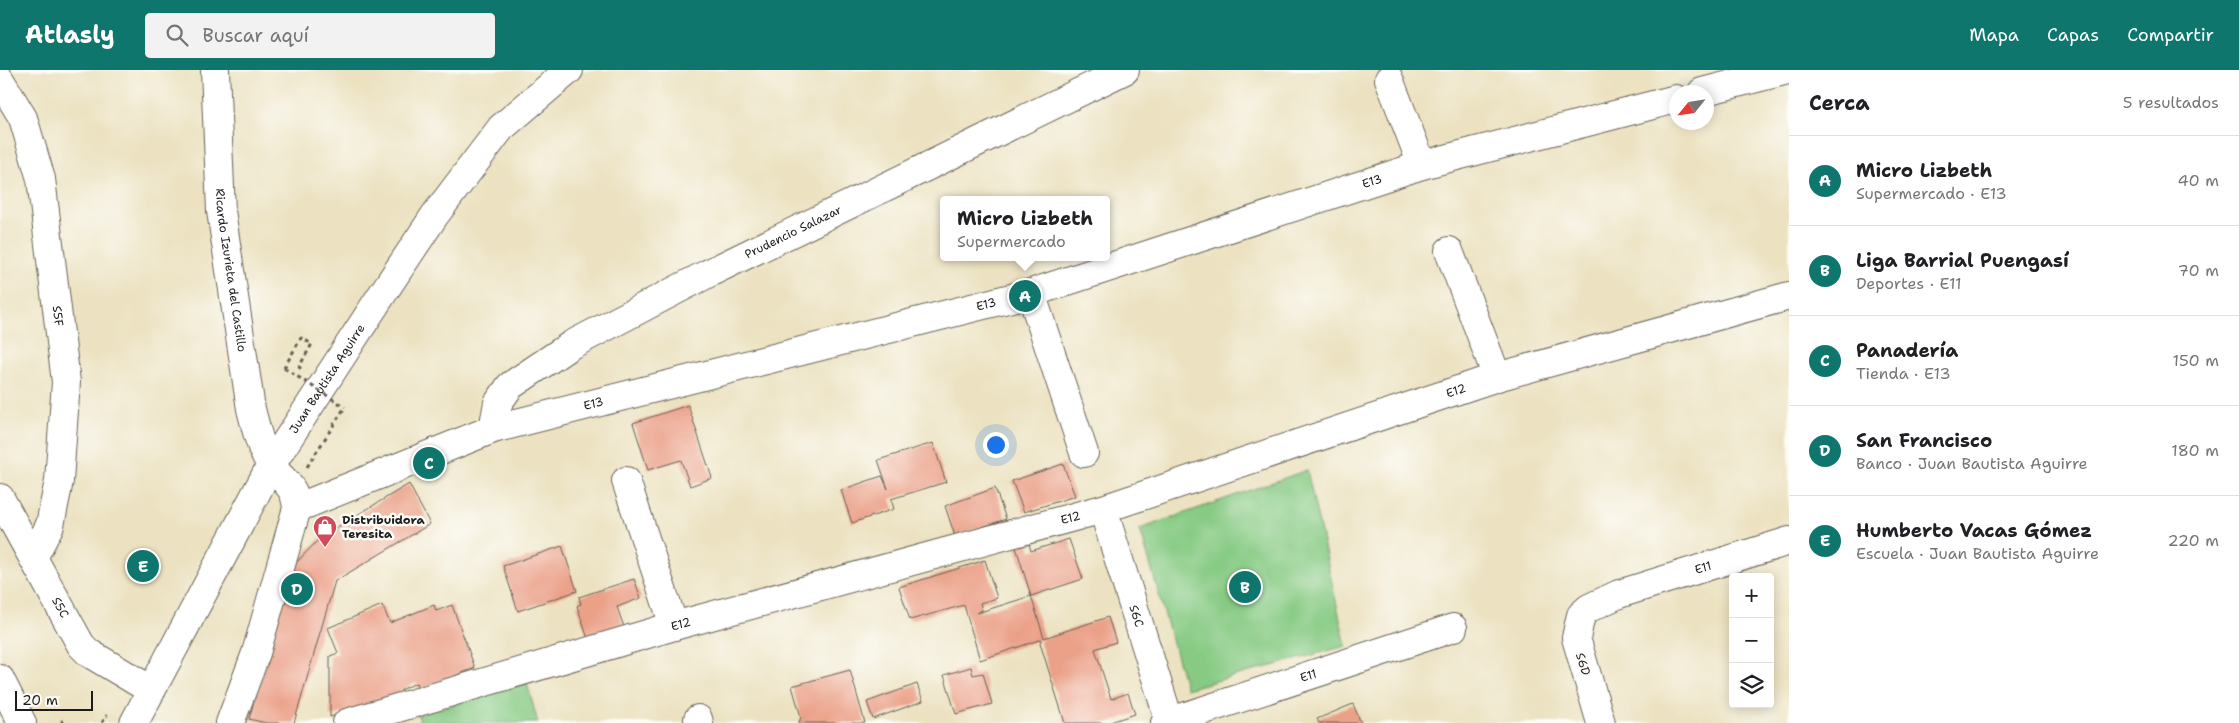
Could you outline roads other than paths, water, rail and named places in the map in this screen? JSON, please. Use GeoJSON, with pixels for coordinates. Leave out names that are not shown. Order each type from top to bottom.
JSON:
{"type":"FeatureCollection","features":[{"type":"Feature","properties":{"kind":"main road","name":"Ricardo Izurieta del Castillo"},"geometry":{"type":"LineString","coordinates":[[215,70],[221,211],[240,343],[258,439],[271,465],[293,489],[297,508]]}},
{"type":"Feature","properties":{"kind":"main road","name":"Juan Bautista Aguirre"},"geometry":{"type":"LineString","coordinates":[[134,723],[271,465],[435,215],[501,128],[569,70]]}},
{"type":"Feature","properties":{"kind":"main road","name":"Prudencio Salazar"},"geometry":{"type":"LineString","coordinates":[[494,429],[498,404],[510,386],[570,345],[716,270],[1125,70]]}},
{"type":"Feature","properties":{"kind":"main road"},"geometry":{"type":"LineString","coordinates":[[1714,89],[1788,70]]}},
{"type":"Feature","properties":{"kind":"main road","name":"S5F"},"geometry":{"type":"LineString","coordinates":[[0,80],[23,118],[41,179],[66,382],[59,482],[50,525],[34,556]]}},
{"type":"Feature","properties":{"kind":"main road"},"geometry":{"type":"LineString","coordinates":[[1389,80],[1422,166]]}},
{"type":"Feature","properties":{"kind":"main road","name":"E13"},"geometry":{"type":"LineString","coordinates":[[297,508],[494,429],[1031,293],[1422,166],[1669,101]]}},
{"type":"Feature","properties":{"kind":"main road"},"geometry":{"type":"LineString","coordinates":[[1449,251],[1497,377]]}},
{"type":"Feature","properties":{"kind":"main road"},"geometry":{"type":"LineString","coordinates":[[1031,293],[1084,453]]}},
{"type":"Feature","properties":{"kind":"main road","name":"E12"},"geometry":{"type":"LineString","coordinates":[[348,723],[674,626],[1103,508],[1497,377],[1789,296]]}},
{"type":"Feature","properties":{"kind":"main road"},"geometry":{"type":"LineString","coordinates":[[626,481],[674,626]]}},
{"type":"Feature","properties":{"kind":"main road","name":"S5C"},"geometry":{"type":"LineString","coordinates":[[0,498],[34,556],[81,646],[131,680],[151,690]]}},
{"type":"Feature","properties":{"kind":"main road"},"geometry":{"type":"LineString","coordinates":[[230,723],[256,653],[297,508]]}},
{"type":"Feature","properties":{"kind":"main road","name":"S6C"},"geometry":{"type":"LineString","coordinates":[[1103,508],[1168,722]]}},
{"type":"Feature","properties":{"kind":"main road","name":"E11"},"geometry":{"type":"LineString","coordinates":[[1589,608],[1619,594],[1789,541]]}},
{"type":"Feature","properties":{"kind":"main road","name":"S6D"},"geometry":{"type":"LineString","coordinates":[[1589,608],[1581,615],[1576,638],[1601,723]]}},
{"type":"Feature","properties":{"kind":"main road","name":"E11"},"geometry":{"type":"LineString","coordinates":[[1168,722],[1453,628]]}},
{"type":"Feature","properties":{"kind":"main road"},"geometry":{"type":"LineString","coordinates":[[0,679],[22,723]]}},
{"type":"Feature","properties":{"kind":"place","name":"Micro Lizbeth"},"geometry":{"type":"Point","coordinates":[1025,296]}},
{"type":"Feature","properties":{"kind":"place","name":"Panadería"},"geometry":{"type":"Point","coordinates":[429,463]}},
{"type":"Feature","properties":{"kind":"place","name":"Distribuidora Teresita"},"geometry":{"type":"Point","coordinates":[325,548]}},
{"type":"Feature","properties":{"kind":"place","name":"Humberto Vacas Gómez"},"geometry":{"type":"Point","coordinates":[143,566]}},
{"type":"Feature","properties":{"kind":"place","name":"Liga Barrial Puengasí"},"geometry":{"type":"Point","coordinates":[1245,587]}},
{"type":"Feature","properties":{"kind":"place","name":"San Francisco"},"geometry":{"type":"Point","coordinates":[297,589]}}]}
